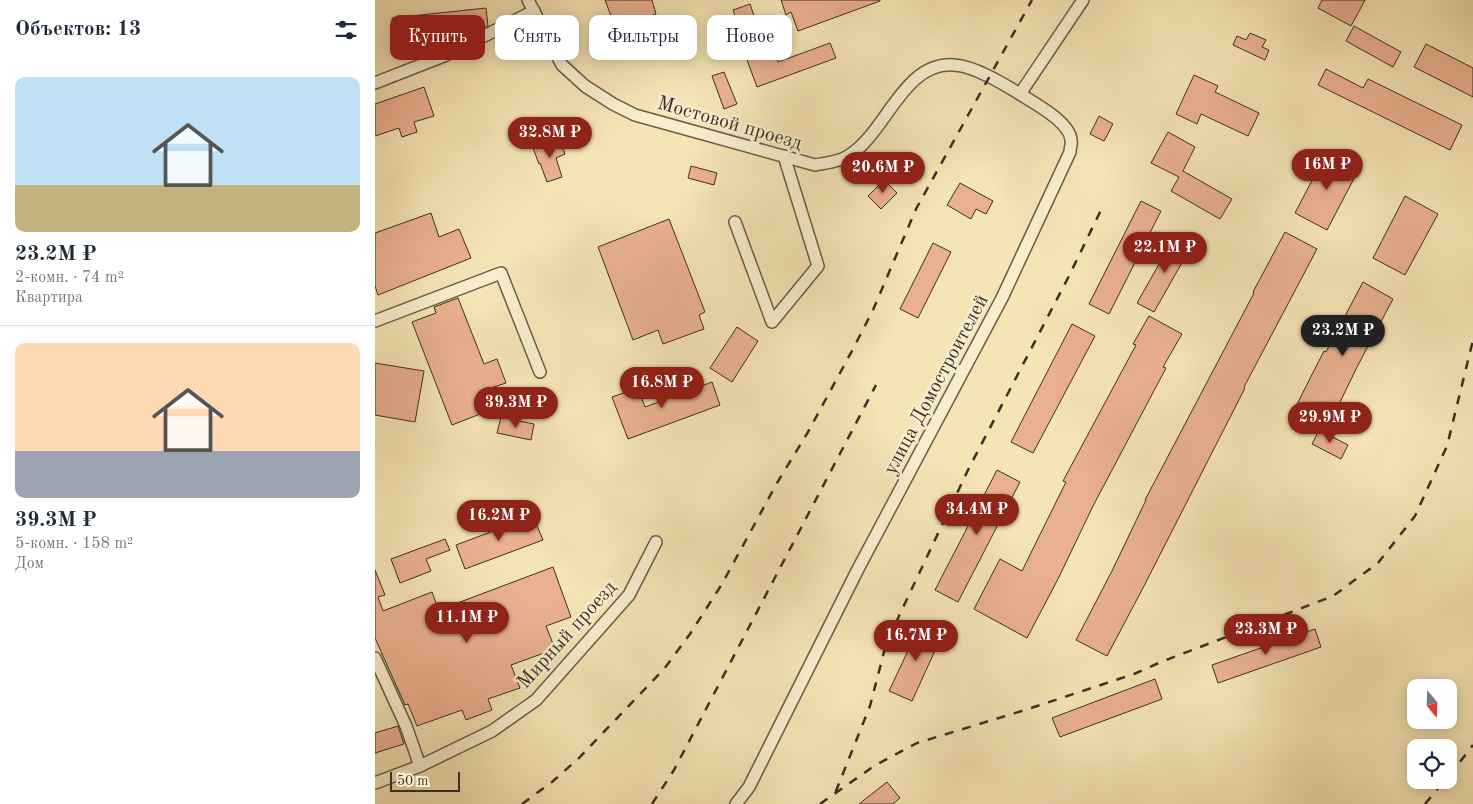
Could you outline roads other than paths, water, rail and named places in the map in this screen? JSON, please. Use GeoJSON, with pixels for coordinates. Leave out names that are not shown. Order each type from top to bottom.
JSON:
{"type":"FeatureCollection","features":[{"type":"Feature","properties":{"kind":"street","name":"Мостовой проезд"},"geometry":{"type":"LineString","coordinates":[[528,0],[562,65],[585,86],[613,104],[635,114],[815,165],[848,157],[867,141],[907,87],[934,66],[954,65],[980,73],[989,76],[1020,94]]}},
{"type":"Feature","properties":{"kind":"street"},"geometry":{"type":"LineString","coordinates":[[1020,94],[1083,0]]}},
{"type":"Feature","properties":{"kind":"street"},"geometry":{"type":"LineString","coordinates":[[375,83],[444,56],[534,11]]}},
{"type":"Feature","properties":{"kind":"street","name":"улица Домостроителей"},"geometry":{"type":"LineString","coordinates":[[736,804],[749,788],[858,570],[1002,298],[1069,152],[1071,140],[1068,130],[1059,120],[1020,94]]}},
{"type":"Feature","properties":{"kind":"street"},"geometry":{"type":"LineString","coordinates":[[735,222],[772,322],[818,266],[784,156]]}},
{"type":"Feature","properties":{"kind":"street"},"geometry":{"type":"LineString","coordinates":[[375,321],[501,273],[540,372]]}},
{"type":"Feature","properties":{"kind":"street","name":"Мирный проезд"},"geometry":{"type":"LineString","coordinates":[[375,783],[420,766],[492,731],[536,700],[629,595],[656,542]]}},
{"type":"Feature","properties":{"kind":"street"},"geometry":{"type":"LineString","coordinates":[[375,658],[406,726],[420,766]]}},
{"type":"Feature","properties":{"kind":"railway"},"geometry":{"type":"LineString","coordinates":[[522,804],[552,782],[579,758],[664,669],[690,634],[722,584],[853,349],[873,310],[916,209],[1032,0]]}},
{"type":"Feature","properties":{"kind":"railway"},"geometry":{"type":"LineString","coordinates":[[837,791],[870,706],[884,652],[899,616],[968,470],[1069,276],[1101,210]]}},
{"type":"Feature","properties":{"kind":"railway"},"geometry":{"type":"LineString","coordinates":[[820,804],[874,766],[917,743],[1134,674],[1333,596],[1378,563],[1415,516],[1447,446],[1473,340]]}},
{"type":"Feature","properties":{"kind":"railway"},"geometry":{"type":"LineString","coordinates":[[652,804],[674,770],[876,385]]}},
{"type":"Feature","properties":{"kind":"railway"},"geometry":{"type":"LineString","coordinates":[[1457,766],[1473,745]]}},
{"type":"Feature","properties":{"kind":"railway"},"geometry":{"type":"LineString","coordinates":[[1425,804],[1438,789]]}}]}
